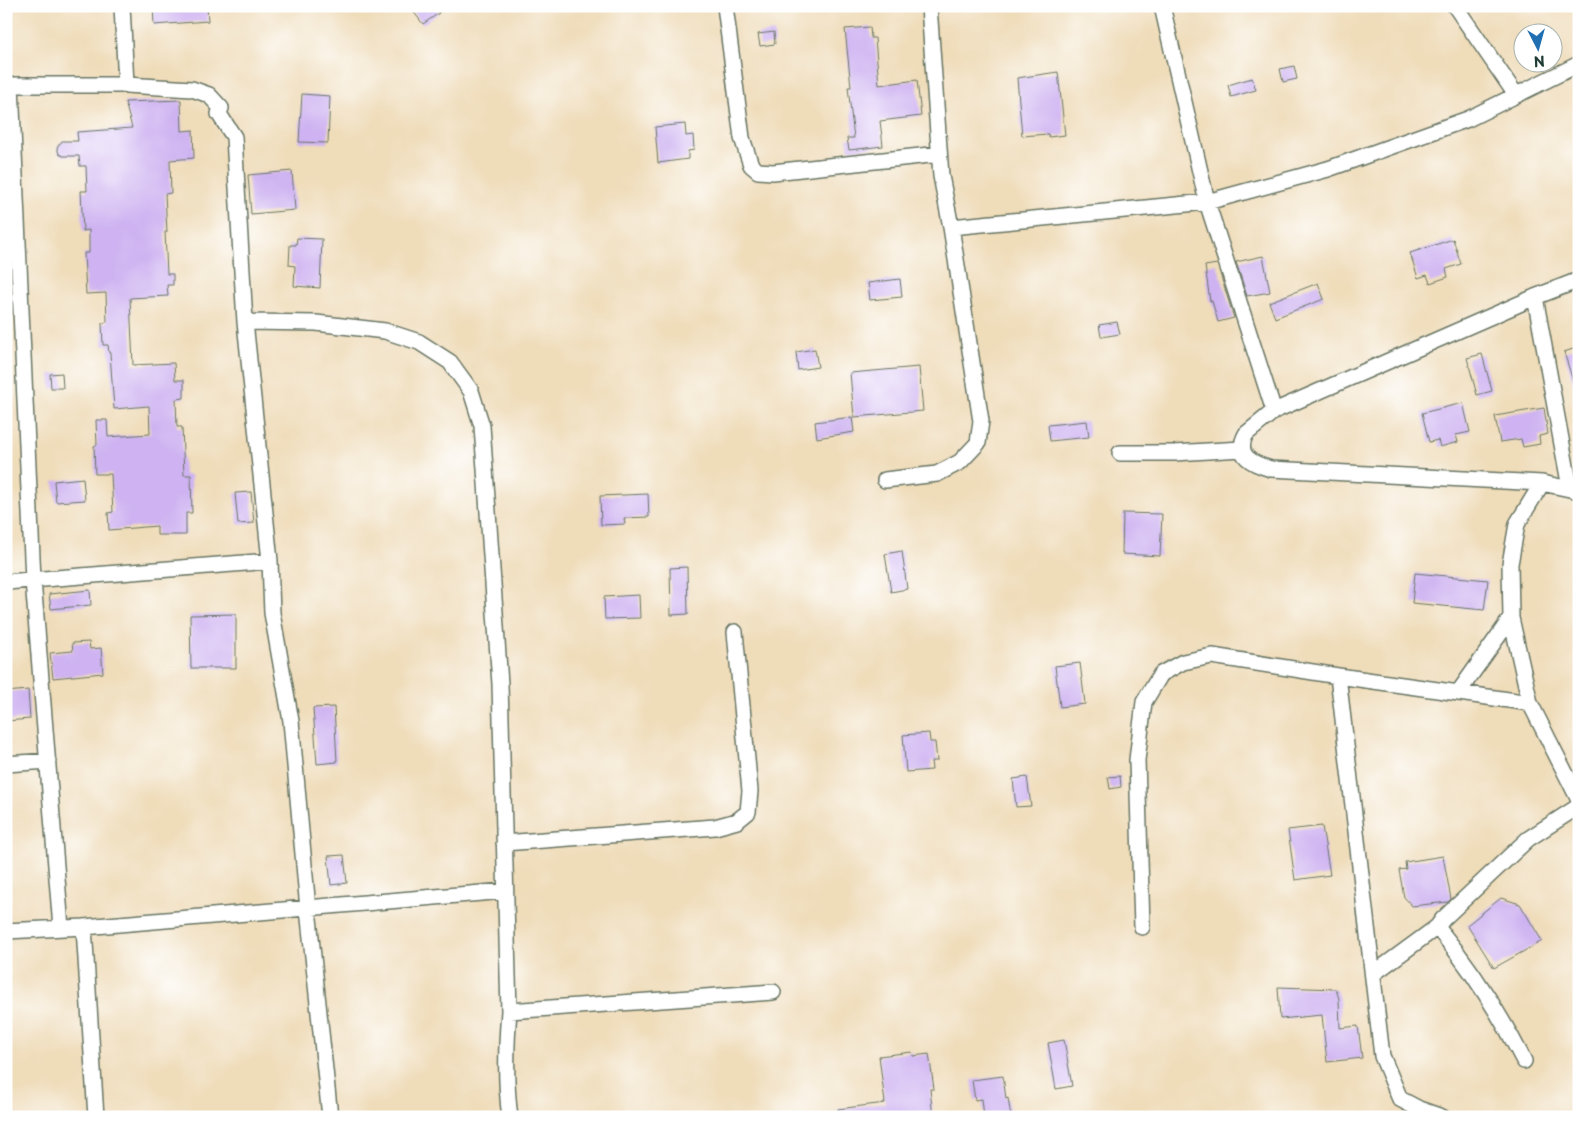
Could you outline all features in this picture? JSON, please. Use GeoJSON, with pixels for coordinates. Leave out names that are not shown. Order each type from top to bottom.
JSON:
{"type":"FeatureCollection","features":[{"type":"Feature","properties":{"kind":"street"},"geometry":{"type":"LineString","coordinates":[[122,6],[126,85]]}},
{"type":"Feature","properties":{"kind":"street"},"geometry":{"type":"LineString","coordinates":[[724,6],[742,138],[751,165],[758,171],[773,172],[939,154]]}},
{"type":"Feature","properties":{"kind":"street"},"geometry":{"type":"LineString","coordinates":[[885,480],[937,474],[960,462],[978,443],[981,420],[941,176],[930,6]]}},
{"type":"Feature","properties":{"kind":"street"},"geometry":{"type":"LineString","coordinates":[[1162,6],[1207,202],[1274,412]]}},
{"type":"Feature","properties":{"kind":"street"},"geometry":{"type":"LineString","coordinates":[[1455,6],[1516,95]]}},
{"type":"Feature","properties":{"kind":"street"},"geometry":{"type":"LineString","coordinates":[[951,228],[1207,202],[1328,169],[1468,119],[1579,64]]}},
{"type":"Feature","properties":{"kind":"street"},"geometry":{"type":"LineString","coordinates":[[61,928],[33,580],[9,86],[126,85],[192,89],[209,95],[220,108],[219,114],[234,137],[245,322],[270,561],[272,613],[290,721],[330,1117]]}},
{"type":"Feature","properties":{"kind":"street"},"geometry":{"type":"LineString","coordinates":[[1535,297],[1574,489],[1542,483],[1271,469],[1258,466],[1248,460],[1242,449],[1243,439],[1246,434],[1274,412],[1535,297],[1579,280]]}},
{"type":"Feature","properties":{"kind":"street"},"geometry":{"type":"LineString","coordinates":[[245,322],[316,323],[385,332],[419,342],[450,362],[471,391],[482,426],[483,436],[500,684],[509,1011],[506,1089],[510,1117]]}},
{"type":"Feature","properties":{"kind":"street"},"geometry":{"type":"LineString","coordinates":[[1120,453],[1174,453],[1242,449]]}},
{"type":"Feature","properties":{"kind":"street"},"geometry":{"type":"LineString","coordinates":[[1542,483],[1518,524],[1510,564],[1511,618],[1530,703],[1579,800]]}},
{"type":"Feature","properties":{"kind":"street"},"geometry":{"type":"LineString","coordinates":[[6,582],[270,561]]}},
{"type":"Feature","properties":{"kind":"street"},"geometry":{"type":"LineString","coordinates":[[1458,693],[1511,618]]}},
{"type":"Feature","properties":{"kind":"street"},"geometry":{"type":"LineString","coordinates":[[504,843],[715,827],[737,821],[748,812],[750,791],[735,632]]}},
{"type":"Feature","properties":{"kind":"street"},"geometry":{"type":"LineString","coordinates":[[1142,927],[1137,760],[1144,702],[1161,674],[1183,662],[1212,656],[1530,703]]}},
{"type":"Feature","properties":{"kind":"street"},"geometry":{"type":"LineString","coordinates":[[1338,676],[1382,1056],[1400,1099],[1419,1109],[1442,1117]]}},
{"type":"Feature","properties":{"kind":"street"},"geometry":{"type":"LineString","coordinates":[[6,764],[48,761]]}},
{"type":"Feature","properties":{"kind":"street"},"geometry":{"type":"LineString","coordinates":[[1373,974],[1437,927],[1443,919],[1528,839],[1579,806]]}},
{"type":"Feature","properties":{"kind":"street"},"geometry":{"type":"LineString","coordinates":[[6,931],[84,927],[505,891]]}},
{"type":"Feature","properties":{"kind":"street"},"geometry":{"type":"LineString","coordinates":[[84,927],[96,1117]]}},
{"type":"Feature","properties":{"kind":"street"},"geometry":{"type":"LineString","coordinates":[[1437,927],[1506,1026],[1524,1061]]}},
{"type":"Feature","properties":{"kind":"street"},"geometry":{"type":"LineString","coordinates":[[509,1011],[773,992]]}},
{"type":"Feature","properties":{"kind":"building"},"geometry":{"type":"Polygon","coordinates":[[[153,6],[207,6],[208,21],[154,25],[153,6]]]}},
{"type":"Feature","properties":{"kind":"building"},"geometry":{"type":"Polygon","coordinates":[[[409,6],[434,6],[439,13],[423,24],[409,6]]]}},
{"type":"Feature","properties":{"kind":"building"},"geometry":{"type":"Polygon","coordinates":[[[870,27],[871,38],[875,38],[879,85],[917,80],[921,116],[880,121],[883,146],[849,150],[847,138],[854,138],[848,87],[851,87],[845,29],[870,27]]]}},
{"type":"Feature","properties":{"kind":"building"},"geometry":{"type":"Polygon","coordinates":[[[774,32],[775,44],[760,46],[758,34],[774,32]]]}},
{"type":"Feature","properties":{"kind":"building"},"geometry":{"type":"Polygon","coordinates":[[[1294,66],[1297,79],[1283,82],[1280,69],[1294,66]]]}},
{"type":"Feature","properties":{"kind":"building"},"geometry":{"type":"Polygon","coordinates":[[[1058,72],[1065,135],[1049,137],[1048,134],[1022,136],[1017,78],[1058,72]]]}},
{"type":"Feature","properties":{"kind":"building"},"geometry":{"type":"Polygon","coordinates":[[[1252,78],[1256,90],[1231,97],[1228,85],[1252,78]]]}},
{"type":"Feature","properties":{"kind":"building"},"geometry":{"type":"Polygon","coordinates":[[[302,94],[330,96],[328,143],[299,142],[302,94]]]}},
{"type":"Feature","properties":{"kind":"building"},"geometry":{"type":"Polygon","coordinates":[[[181,100],[182,131],[193,130],[194,158],[170,160],[171,193],[165,194],[167,232],[165,232],[167,274],[173,274],[173,285],[167,285],[168,296],[130,298],[133,365],[174,363],[175,380],[184,380],[184,398],[176,399],[177,427],[182,427],[184,475],[191,475],[192,513],[186,513],[186,535],[157,535],[157,526],[109,530],[108,513],[113,512],[111,474],[95,474],[94,446],[97,445],[96,420],[107,420],[108,437],[150,434],[149,406],[114,409],[110,353],[108,345],[103,345],[102,323],[107,322],[106,293],[86,294],[84,253],[89,253],[89,230],[83,231],[81,191],[87,191],[86,166],[80,166],[79,156],[63,156],[59,154],[57,147],[62,141],[78,141],[77,132],[132,128],[125,102],[181,100]]]}},
{"type":"Feature","properties":{"kind":"building"},"geometry":{"type":"Polygon","coordinates":[[[685,124],[686,136],[693,135],[694,150],[688,151],[688,159],[658,163],[655,127],[685,124]]]}},
{"type":"Feature","properties":{"kind":"building"},"geometry":{"type":"Polygon","coordinates":[[[292,171],[295,210],[251,214],[248,175],[292,171]]]}},
{"type":"Feature","properties":{"kind":"building"},"geometry":{"type":"Polygon","coordinates":[[[297,238],[322,239],[320,288],[294,286],[295,266],[289,265],[290,245],[296,245],[297,238]]]}},
{"type":"Feature","properties":{"kind":"building"},"geometry":{"type":"Polygon","coordinates":[[[1453,239],[1461,264],[1446,269],[1448,277],[1430,283],[1427,275],[1418,278],[1410,253],[1453,239]]]}},
{"type":"Feature","properties":{"kind":"building"},"geometry":{"type":"Polygon","coordinates":[[[1263,256],[1270,292],[1247,296],[1236,262],[1263,256]]]}},
{"type":"Feature","properties":{"kind":"building"},"geometry":{"type":"Polygon","coordinates":[[[1217,264],[1234,318],[1218,322],[1212,301],[1210,301],[1205,266],[1217,264]]]}},
{"type":"Feature","properties":{"kind":"building"},"geometry":{"type":"Polygon","coordinates":[[[900,279],[902,297],[870,300],[868,283],[900,279]]]}},
{"type":"Feature","properties":{"kind":"building"},"geometry":{"type":"Polygon","coordinates":[[[1318,283],[1324,299],[1275,318],[1269,302],[1318,283]]]}},
{"type":"Feature","properties":{"kind":"building"},"geometry":{"type":"Polygon","coordinates":[[[1117,322],[1120,334],[1101,337],[1099,325],[1117,322]]]}},
{"type":"Feature","properties":{"kind":"building"},"geometry":{"type":"Polygon","coordinates":[[[1579,347],[1579,391],[1576,391],[1564,352],[1579,347]]]}},
{"type":"Feature","properties":{"kind":"building"},"geometry":{"type":"Polygon","coordinates":[[[815,349],[818,367],[798,370],[796,352],[815,349]]]}},
{"type":"Feature","properties":{"kind":"building"},"geometry":{"type":"Polygon","coordinates":[[[1482,354],[1492,391],[1477,395],[1467,358],[1482,354]]]}},
{"type":"Feature","properties":{"kind":"building"},"geometry":{"type":"Polygon","coordinates":[[[919,367],[923,411],[854,417],[850,373],[919,367]]]}},
{"type":"Feature","properties":{"kind":"building"},"geometry":{"type":"Polygon","coordinates":[[[62,373],[63,388],[51,388],[50,374],[62,373]]]}},
{"type":"Feature","properties":{"kind":"building"},"geometry":{"type":"Polygon","coordinates":[[[1463,403],[1470,432],[1456,435],[1458,442],[1440,447],[1438,440],[1429,442],[1422,413],[1463,403]]]}},
{"type":"Feature","properties":{"kind":"building"},"geometry":{"type":"Polygon","coordinates":[[[1544,408],[1548,434],[1539,436],[1540,444],[1523,447],[1521,439],[1500,442],[1495,416],[1544,408]]]}},
{"type":"Feature","properties":{"kind":"building"},"geometry":{"type":"Polygon","coordinates":[[[852,417],[854,432],[817,438],[815,422],[852,417]]]}},
{"type":"Feature","properties":{"kind":"building"},"geometry":{"type":"Polygon","coordinates":[[[1087,421],[1089,437],[1050,441],[1048,425],[1087,421]]]}},
{"type":"Feature","properties":{"kind":"building"},"geometry":{"type":"Polygon","coordinates":[[[83,478],[85,500],[56,502],[54,481],[83,478]]]}},
{"type":"Feature","properties":{"kind":"building"},"geometry":{"type":"Polygon","coordinates":[[[251,492],[254,523],[238,524],[235,493],[251,492]]]}},
{"type":"Feature","properties":{"kind":"building"},"geometry":{"type":"Polygon","coordinates":[[[648,494],[649,517],[624,518],[625,524],[601,525],[600,496],[648,494]]]}},
{"type":"Feature","properties":{"kind":"building"},"geometry":{"type":"Polygon","coordinates":[[[1123,513],[1162,514],[1160,556],[1122,554],[1123,513]]]}},
{"type":"Feature","properties":{"kind":"building"},"geometry":{"type":"Polygon","coordinates":[[[902,551],[907,589],[891,592],[885,554],[902,551]]]}},
{"type":"Feature","properties":{"kind":"building"},"geometry":{"type":"Polygon","coordinates":[[[687,567],[688,614],[671,615],[670,568],[687,567]]]}},
{"type":"Feature","properties":{"kind":"building"},"geometry":{"type":"Polygon","coordinates":[[[1415,573],[1488,580],[1484,610],[1412,603],[1415,573]]]}},
{"type":"Feature","properties":{"kind":"building"},"geometry":{"type":"Polygon","coordinates":[[[90,590],[91,605],[51,609],[49,594],[90,590]]]}},
{"type":"Feature","properties":{"kind":"building"},"geometry":{"type":"Polygon","coordinates":[[[639,595],[640,618],[605,619],[604,597],[639,595]]]}},
{"type":"Feature","properties":{"kind":"building"},"geometry":{"type":"Polygon","coordinates":[[[236,614],[236,668],[191,668],[190,615],[236,614]]]}},
{"type":"Feature","properties":{"kind":"building"},"geometry":{"type":"Polygon","coordinates":[[[89,642],[90,649],[101,648],[103,673],[53,678],[50,653],[73,651],[72,643],[89,642]]]}},
{"type":"Feature","properties":{"kind":"building"},"geometry":{"type":"Polygon","coordinates":[[[1080,663],[1085,704],[1060,707],[1055,666],[1080,663]]]}},
{"type":"Feature","properties":{"kind":"building"},"geometry":{"type":"Polygon","coordinates":[[[28,690],[30,719],[6,721],[6,692],[28,690]]]}},
{"type":"Feature","properties":{"kind":"building"},"geometry":{"type":"Polygon","coordinates":[[[334,707],[337,762],[317,764],[313,708],[334,707]]]}},
{"type":"Feature","properties":{"kind":"building"},"geometry":{"type":"Polygon","coordinates":[[[929,733],[930,742],[935,742],[937,761],[931,761],[932,770],[906,772],[903,735],[929,733]]]}},
{"type":"Feature","properties":{"kind":"building"},"geometry":{"type":"Polygon","coordinates":[[[1120,776],[1121,787],[1110,789],[1108,777],[1120,776]]]}},
{"type":"Feature","properties":{"kind":"building"},"geometry":{"type":"Polygon","coordinates":[[[1027,777],[1031,806],[1016,807],[1013,779],[1027,777]]]}},
{"type":"Feature","properties":{"kind":"building"},"geometry":{"type":"Polygon","coordinates":[[[1322,826],[1330,875],[1295,880],[1288,830],[1322,826]]]}},
{"type":"Feature","properties":{"kind":"building"},"geometry":{"type":"Polygon","coordinates":[[[344,855],[347,883],[331,885],[328,856],[344,855]]]}},
{"type":"Feature","properties":{"kind":"building"},"geometry":{"type":"Polygon","coordinates":[[[1443,856],[1451,899],[1448,902],[1412,906],[1404,897],[1399,870],[1406,869],[1405,862],[1443,856]]]}},
{"type":"Feature","properties":{"kind":"building"},"geometry":{"type":"Polygon","coordinates":[[[1501,898],[1520,904],[1542,941],[1494,968],[1467,925],[1501,898]]]}},
{"type":"Feature","properties":{"kind":"building"},"geometry":{"type":"Polygon","coordinates":[[[1278,987],[1336,989],[1339,999],[1340,1028],[1358,1026],[1362,1058],[1327,1062],[1322,1015],[1280,1019],[1278,987]]]}},
{"type":"Feature","properties":{"kind":"building"},"geometry":{"type":"Polygon","coordinates":[[[1064,1040],[1072,1086],[1056,1089],[1048,1043],[1064,1040]]]}},
{"type":"Feature","properties":{"kind":"building"},"geometry":{"type":"Polygon","coordinates":[[[912,1052],[913,1056],[929,1054],[934,1089],[930,1089],[933,1117],[839,1117],[838,1109],[885,1103],[879,1056],[912,1052]]]}},
{"type":"Feature","properties":{"kind":"building"},"geometry":{"type":"Polygon","coordinates":[[[1003,1076],[1011,1117],[984,1117],[982,1099],[975,1100],[972,1080],[1003,1076]]]}}]}
